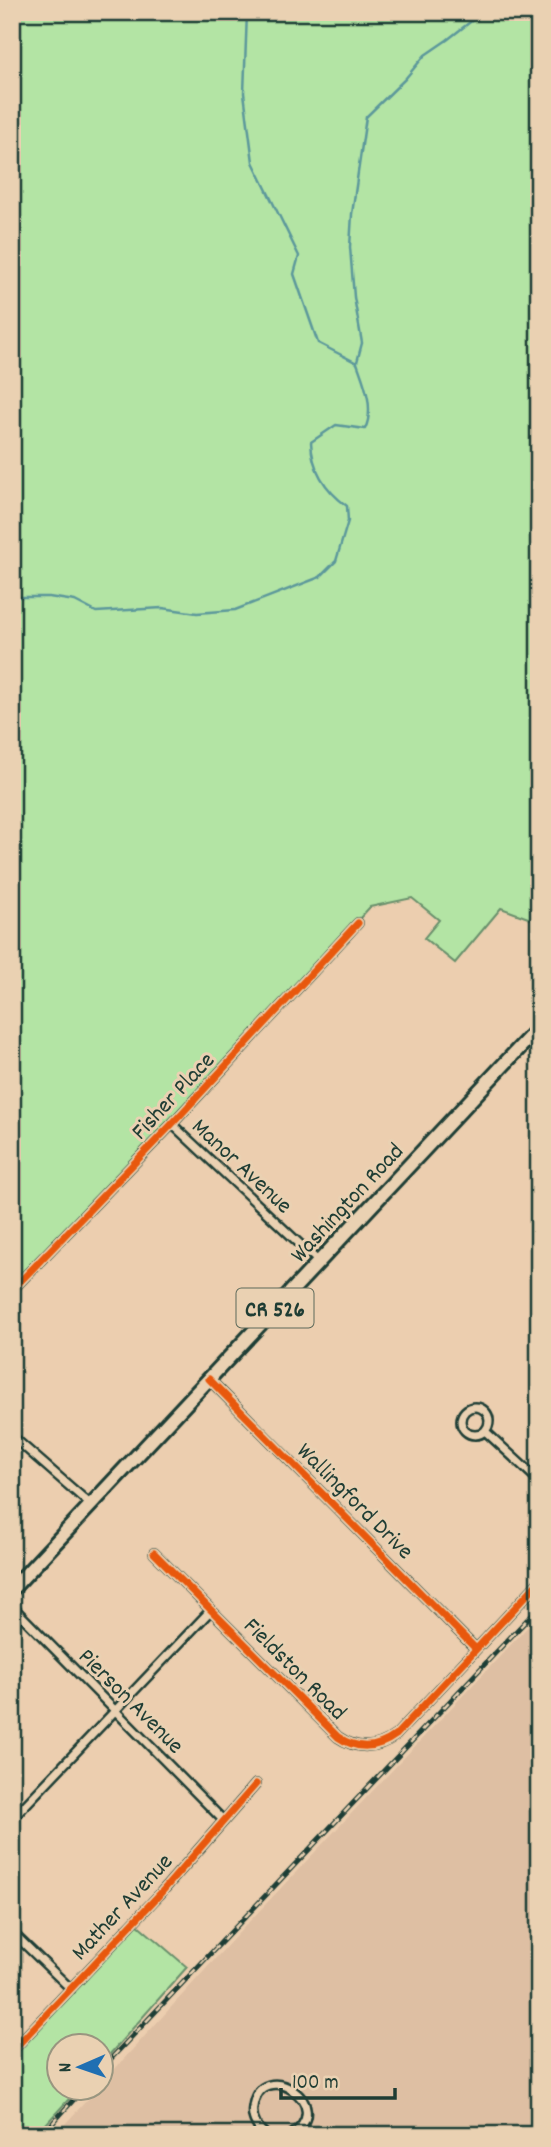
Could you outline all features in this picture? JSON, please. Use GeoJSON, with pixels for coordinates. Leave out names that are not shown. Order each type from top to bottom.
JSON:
{"type":"FeatureCollection","features":[{"type":"Feature","properties":{"kind":"main road","name":"Washington Road"},"geometry":{"type":"LineString","coordinates":[[12,1589],[539,1027]]}},
{"type":"Feature","properties":{"kind":"street","name":"Fisher Place"},"geometry":{"type":"LineString","coordinates":[[12,1290],[172,1124],[358,923]]}},
{"type":"Feature","properties":{"kind":"street","name":"Manor Avenue"},"geometry":{"type":"LineString","coordinates":[[172,1124],[319,1262]]}},
{"type":"Feature","properties":{"kind":"street","name":"Wallingford Drive"},"geometry":{"type":"LineString","coordinates":[[209,1379],[476,1649]]}},
{"type":"Feature","properties":{"kind":"street"},"geometry":{"type":"LineString","coordinates":[[474,1407],[484,1411],[489,1421],[485,1431],[475,1436],[465,1432],[461,1422],[465,1412],[474,1407]]}},
{"type":"Feature","properties":{"kind":"street"},"geometry":{"type":"LineString","coordinates":[[485,1431],[539,1481]]}},
{"type":"Feature","properties":{"kind":"street"},"geometry":{"type":"LineString","coordinates":[[12,1436],[91,1505]]}},
{"type":"Feature","properties":{"kind":"street","name":"Fieldston Road"},"geometry":{"type":"LineString","coordinates":[[154,1553],[338,1737],[362,1747],[379,1745],[396,1735],[539,1582]]}},
{"type":"Feature","properties":{"kind":"street","name":"Pierson Avenue"},"geometry":{"type":"LineString","coordinates":[[12,1606],[224,1821]]}},
{"type":"Feature","properties":{"kind":"street"},"geometry":{"type":"LineString","coordinates":[[12,1819],[211,1610]]}},
{"type":"Feature","properties":{"kind":"street","name":"Mather Avenue"},"geometry":{"type":"LineString","coordinates":[[12,2051],[256,1784]]}},
{"type":"Feature","properties":{"kind":"street"},"geometry":{"type":"LineString","coordinates":[[12,1932],[71,1989]]}},
{"type":"Feature","properties":{"kind":"street"},"geometry":{"type":"LineString","coordinates":[[260,2133],[252,2115],[255,2098],[268,2087],[284,2085],[299,2093],[306,2110],[300,2127],[290,2135]]}},
{"type":"Feature","properties":{"kind":"shaded area"},"geometry":{"type":"Polygon","coordinates":[[[539,1615],[539,2135],[55,2135],[85,2102],[116,2102],[116,2068],[246,1925],[539,1615]]]}},
{"type":"Feature","properties":{"kind":"green space"},"geometry":{"type":"Polygon","coordinates":[[[12,12],[539,12],[539,922],[501,908],[455,963],[424,938],[439,920],[412,898],[370,907],[12,1297],[12,12]]]}},
{"type":"Feature","properties":{"kind":"green space"},"geometry":{"type":"Polygon","coordinates":[[[137,1924],[187,1967],[116,2047],[116,2032],[46,2032],[46,2102],[66,2102],[36,2135],[12,2135],[12,2057],[137,1924]]]}},
{"type":"Feature","properties":{"kind":"waterway"},"geometry":{"type":"LineString","coordinates":[[12,597],[49,597],[75,601],[96,612],[162,608],[197,613],[235,610],[320,577],[336,561],[348,521],[347,506],[332,493],[321,478],[314,462],[311,442],[336,425],[365,429],[369,404],[357,363],[318,343],[294,274],[299,256],[253,162],[244,93],[247,12]]}},
{"type":"Feature","properties":{"kind":"waterway"},"geometry":{"type":"LineString","coordinates":[[357,362],[362,343],[354,297],[350,247],[366,117],[425,55],[483,12]]}},
{"type":"Feature","properties":{"kind":"waterway"},"geometry":{"type":"LineString","coordinates":[[536,897],[539,900]]}},
{"type":"Feature","properties":{"kind":"railway"},"geometry":{"type":"LineString","coordinates":[[116,2053],[539,1607]]}},
{"type":"Feature","properties":{"kind":"railway"},"geometry":{"type":"LineString","coordinates":[[42,2135],[71,2102]]}},
{"type":"Feature","properties":{"kind":"cycle path"},"geometry":{"type":"LineString","coordinates":[[12,1290],[172,1124],[358,923]]}},
{"type":"Feature","properties":{"kind":"cycle path"},"geometry":{"type":"LineString","coordinates":[[209,1379],[476,1649]]}},
{"type":"Feature","properties":{"kind":"cycle path"},"geometry":{"type":"LineString","coordinates":[[154,1553],[338,1737],[360,1746],[382,1743],[396,1735],[539,1582]]}},
{"type":"Feature","properties":{"kind":"cycle path"},"geometry":{"type":"LineString","coordinates":[[12,2051],[159,1895],[256,1784]]}}]}
